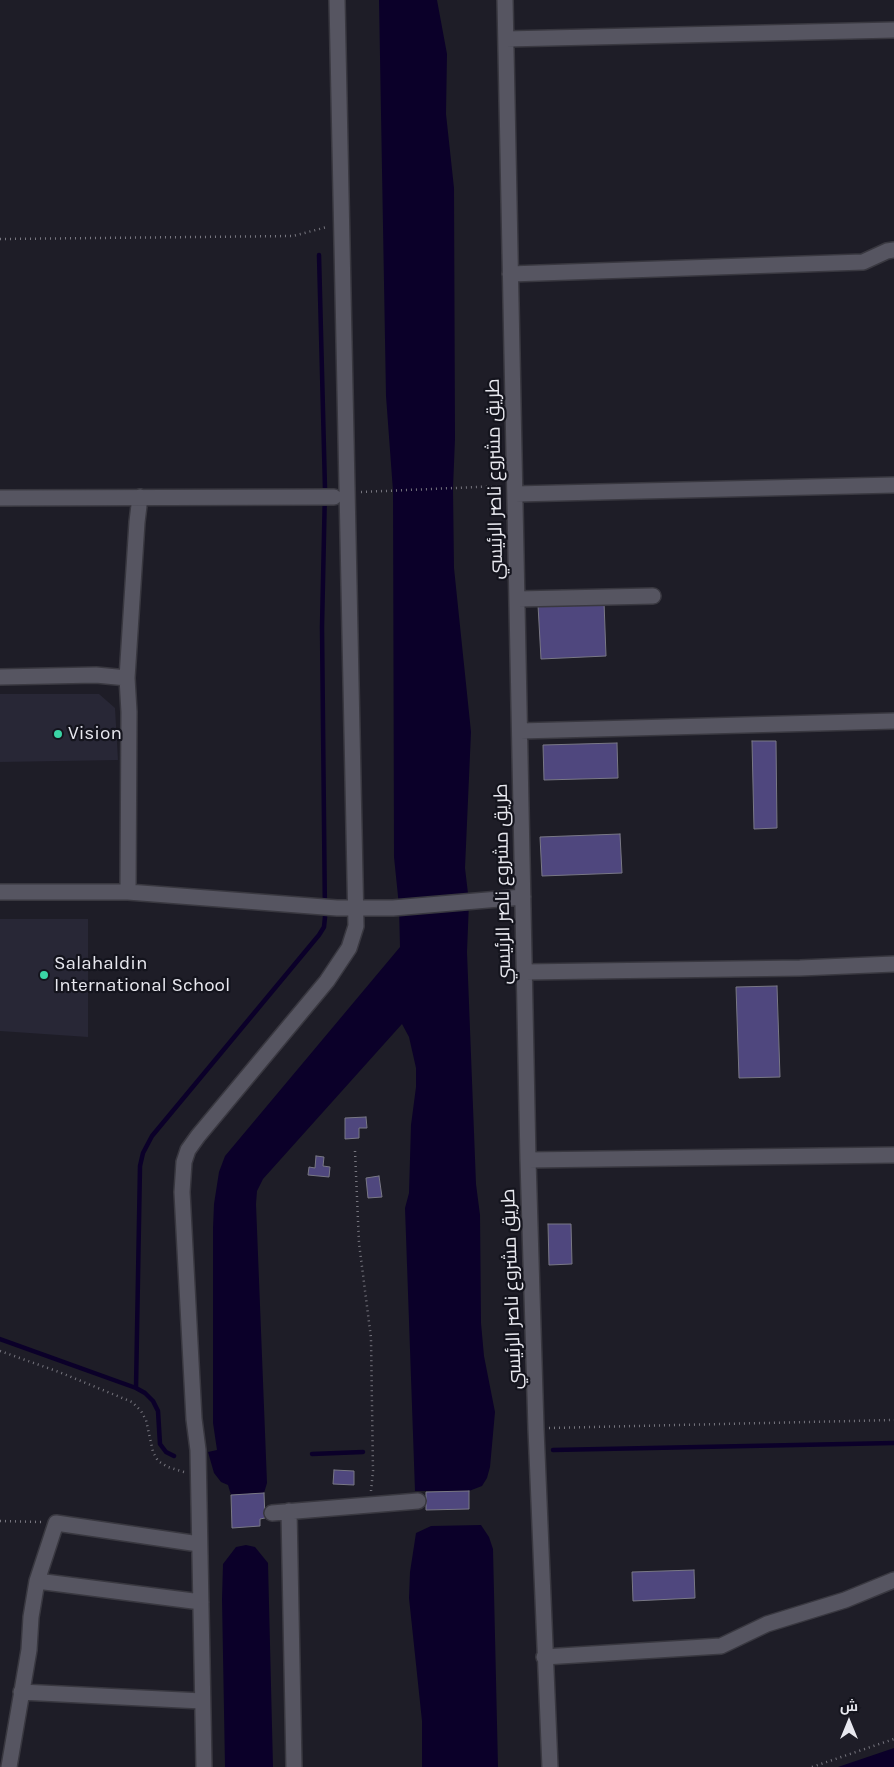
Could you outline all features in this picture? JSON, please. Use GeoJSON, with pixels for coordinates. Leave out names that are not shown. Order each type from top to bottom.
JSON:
{"type":"FeatureCollection","features":[{"type":"Feature","properties":{"kind":"street"},"geometry":{"type":"LineString","coordinates":[[204,1767],[198,1476],[182,1192],[184,1162],[188,1150],[198,1136],[331,976],[349,948],[354,936],[357,908],[337,0]]}},
{"type":"Feature","properties":{"kind":"street","name":"طريق مشروع ناصر الرئيسي"},"geometry":{"type":"LineString","coordinates":[[505,0],[528,1160],[544,1657],[550,1767]]}},
{"type":"Feature","properties":{"kind":"street"},"geometry":{"type":"LineString","coordinates":[[506,38],[894,30]]}},
{"type":"Feature","properties":{"kind":"street"},"geometry":{"type":"LineString","coordinates":[[510,274],[863,262],[894,250]]}},
{"type":"Feature","properties":{"kind":"street"},"geometry":{"type":"LineString","coordinates":[[515,489],[894,485]]}},
{"type":"Feature","properties":{"kind":"street"},"geometry":{"type":"LineString","coordinates":[[128,892],[129,712],[127,678],[140,497]]}},
{"type":"Feature","properties":{"kind":"street"},"geometry":{"type":"LineString","coordinates":[[0,498],[334,497]]}},
{"type":"Feature","properties":{"kind":"street"},"geometry":{"type":"LineString","coordinates":[[518,599],[653,596]]}},
{"type":"Feature","properties":{"kind":"street"},"geometry":{"type":"LineString","coordinates":[[0,677],[96,675],[127,678]]}},
{"type":"Feature","properties":{"kind":"street"},"geometry":{"type":"LineString","coordinates":[[520,730],[894,721]]}},
{"type":"Feature","properties":{"kind":"street"},"geometry":{"type":"LineString","coordinates":[[0,892],[128,892],[337,908],[393,908],[523,897]]}},
{"type":"Feature","properties":{"kind":"street"},"geometry":{"type":"LineString","coordinates":[[524,972],[800,968],[894,964]]}},
{"type":"Feature","properties":{"kind":"street"},"geometry":{"type":"LineString","coordinates":[[528,1160],[894,1155]]}},
{"type":"Feature","properties":{"kind":"street"},"geometry":{"type":"LineString","coordinates":[[272,1512],[418,1501]]}},
{"type":"Feature","properties":{"kind":"street"},"geometry":{"type":"LineString","coordinates":[[289,1511],[294,1767]]}},
{"type":"Feature","properties":{"kind":"street"},"geometry":{"type":"LineString","coordinates":[[9,1767],[29,1650],[31,1617],[37,1581],[56,1523],[199,1544]]}},
{"type":"Feature","properties":{"kind":"street"},"geometry":{"type":"LineString","coordinates":[[544,1657],[721,1646],[767,1624],[845,1600],[894,1580]]}},
{"type":"Feature","properties":{"kind":"street"},"geometry":{"type":"LineString","coordinates":[[37,1581],[201,1602]]}},
{"type":"Feature","properties":{"kind":"street"},"geometry":{"type":"LineString","coordinates":[[21,1692],[202,1701]]}},
{"type":"Feature","properties":{"kind":"path"},"geometry":{"type":"LineString","coordinates":[[0,239],[293,236],[342,224]]}},
{"type":"Feature","properties":{"kind":"path"},"geometry":{"type":"LineString","coordinates":[[390,491],[457,488],[515,489]]}},
{"type":"Feature","properties":{"kind":"path"},"geometry":{"type":"LineString","coordinates":[[355,1151],[359,1244],[371,1338],[373,1471],[368,1505]]}},
{"type":"Feature","properties":{"kind":"path"},"geometry":{"type":"LineString","coordinates":[[0,1351],[59,1372],[132,1402],[141,1411],[146,1420],[153,1452],[158,1461],[168,1467],[198,1476]]}},
{"type":"Feature","properties":{"kind":"path"},"geometry":{"type":"LineString","coordinates":[[536,1428],[894,1420]]}},
{"type":"Feature","properties":{"kind":"path"},"geometry":{"type":"LineString","coordinates":[[0,1521],[56,1523]]}},
{"type":"Feature","properties":{"kind":"path"},"geometry":{"type":"LineString","coordinates":[[812,1767],[894,1740]]}},
{"type":"Feature","properties":{"kind":"shaded area"},"geometry":{"type":"Polygon","coordinates":[[[379,0],[437,0],[447,54],[446,114],[454,188],[454,568],[471,732],[465,868],[469,902],[467,952],[476,1184],[480,1215],[481,1323],[484,1356],[495,1412],[490,1467],[487,1478],[482,1486],[469,1491],[415,1491],[405,1208],[409,1193],[411,1125],[416,1087],[416,1068],[409,1037],[402,1024],[263,1179],[257,1191],[267,1483],[264,1493],[231,1495],[228,1485],[221,1482],[214,1473],[208,1452],[217,1450],[213,1423],[213,1228],[214,1204],[219,1172],[225,1156],[400,947],[399,906],[394,857],[393,491],[386,396],[379,0]]]}},
{"type":"Feature","properties":{"kind":"shaded area","name":"Vision"},"geometry":{"type":"Polygon","coordinates":[[[0,694],[99,694],[115,708],[118,760],[0,762],[0,694]]]}},
{"type":"Feature","properties":{"kind":"shaded area","name":"Salahaldin International School"},"geometry":{"type":"Polygon","coordinates":[[[0,919],[88,919],[88,1037],[0,1031],[0,919]]]}},
{"type":"Feature","properties":{"kind":"shaded area"},"geometry":{"type":"Polygon","coordinates":[[[481,1525],[489,1537],[493,1549],[498,1767],[422,1767],[422,1721],[409,1598],[410,1572],[416,1533],[431,1526],[481,1525]]]}},
{"type":"Feature","properties":{"kind":"shaded area"},"geometry":{"type":"Polygon","coordinates":[[[246,1545],[255,1547],[268,1563],[273,1767],[225,1767],[223,1564],[236,1547],[246,1545]]]}},
{"type":"Feature","properties":{"kind":"shaded area"},"geometry":{"type":"Polygon","coordinates":[[[894,1748],[894,1767],[838,1767],[894,1748]]]}},
{"type":"Feature","properties":{"kind":"building"},"geometry":{"type":"Polygon","coordinates":[[[604,602],[606,656],[541,659],[538,605],[604,602]]]}},
{"type":"Feature","properties":{"kind":"building"},"geometry":{"type":"Polygon","coordinates":[[[752,741],[776,741],[777,828],[754,829],[752,741]]]}},
{"type":"Feature","properties":{"kind":"building"},"geometry":{"type":"Polygon","coordinates":[[[617,743],[618,778],[544,780],[543,745],[617,743]]]}},
{"type":"Feature","properties":{"kind":"building"},"geometry":{"type":"Polygon","coordinates":[[[620,834],[622,873],[542,876],[540,837],[620,834]]]}},
{"type":"Feature","properties":{"kind":"building"},"geometry":{"type":"Polygon","coordinates":[[[777,986],[780,1077],[739,1078],[736,987],[777,986]]]}},
{"type":"Feature","properties":{"kind":"building"},"geometry":{"type":"Polygon","coordinates":[[[366,1117],[367,1128],[359,1128],[359,1138],[345,1139],[345,1118],[366,1117]]]}},
{"type":"Feature","properties":{"kind":"building"},"geometry":{"type":"Polygon","coordinates":[[[316,1156],[324,1157],[323,1166],[330,1167],[329,1177],[308,1175],[309,1167],[315,1168],[316,1156]]]}},
{"type":"Feature","properties":{"kind":"building"},"geometry":{"type":"Polygon","coordinates":[[[379,1176],[382,1197],[368,1198],[366,1178],[379,1176]]]}},
{"type":"Feature","properties":{"kind":"building"},"geometry":{"type":"Polygon","coordinates":[[[548,1224],[571,1224],[572,1264],[549,1265],[548,1224]]]}},
{"type":"Feature","properties":{"kind":"building"},"geometry":{"type":"Polygon","coordinates":[[[334,1470],[354,1471],[354,1485],[333,1484],[334,1470]]]}},
{"type":"Feature","properties":{"kind":"building"},"geometry":{"type":"Polygon","coordinates":[[[469,1491],[469,1509],[426,1510],[426,1492],[469,1491]]]}},
{"type":"Feature","properties":{"kind":"building"},"geometry":{"type":"Polygon","coordinates":[[[264,1493],[265,1518],[260,1519],[260,1526],[232,1528],[231,1495],[264,1493]]]}},
{"type":"Feature","properties":{"kind":"building"},"geometry":{"type":"Polygon","coordinates":[[[694,1570],[695,1598],[633,1601],[632,1572],[694,1570]]]}},
{"type":"Feature","properties":{"kind":"waterway"},"geometry":{"type":"LineString","coordinates":[[136,1388],[140,1166],[143,1153],[152,1136],[324,927],[322,627],[325,489],[319,255]]}},
{"type":"Feature","properties":{"kind":"waterway"},"geometry":{"type":"LineString","coordinates":[[0,1339],[136,1388],[145,1393],[153,1401],[158,1411],[160,1444],[166,1452],[174,1456]]}},
{"type":"Feature","properties":{"kind":"waterway"},"geometry":{"type":"LineString","coordinates":[[553,1450],[894,1443]]}},
{"type":"Feature","properties":{"kind":"waterway"},"geometry":{"type":"LineString","coordinates":[[312,1454],[363,1452]]}},
{"type":"Feature","properties":{"kind":"place","name":"Vision"},"geometry":{"type":"Point","coordinates":[58,734]}},
{"type":"Feature","properties":{"kind":"place","name":"Salahaldin International School"},"geometry":{"type":"Point","coordinates":[44,975]}}]}
